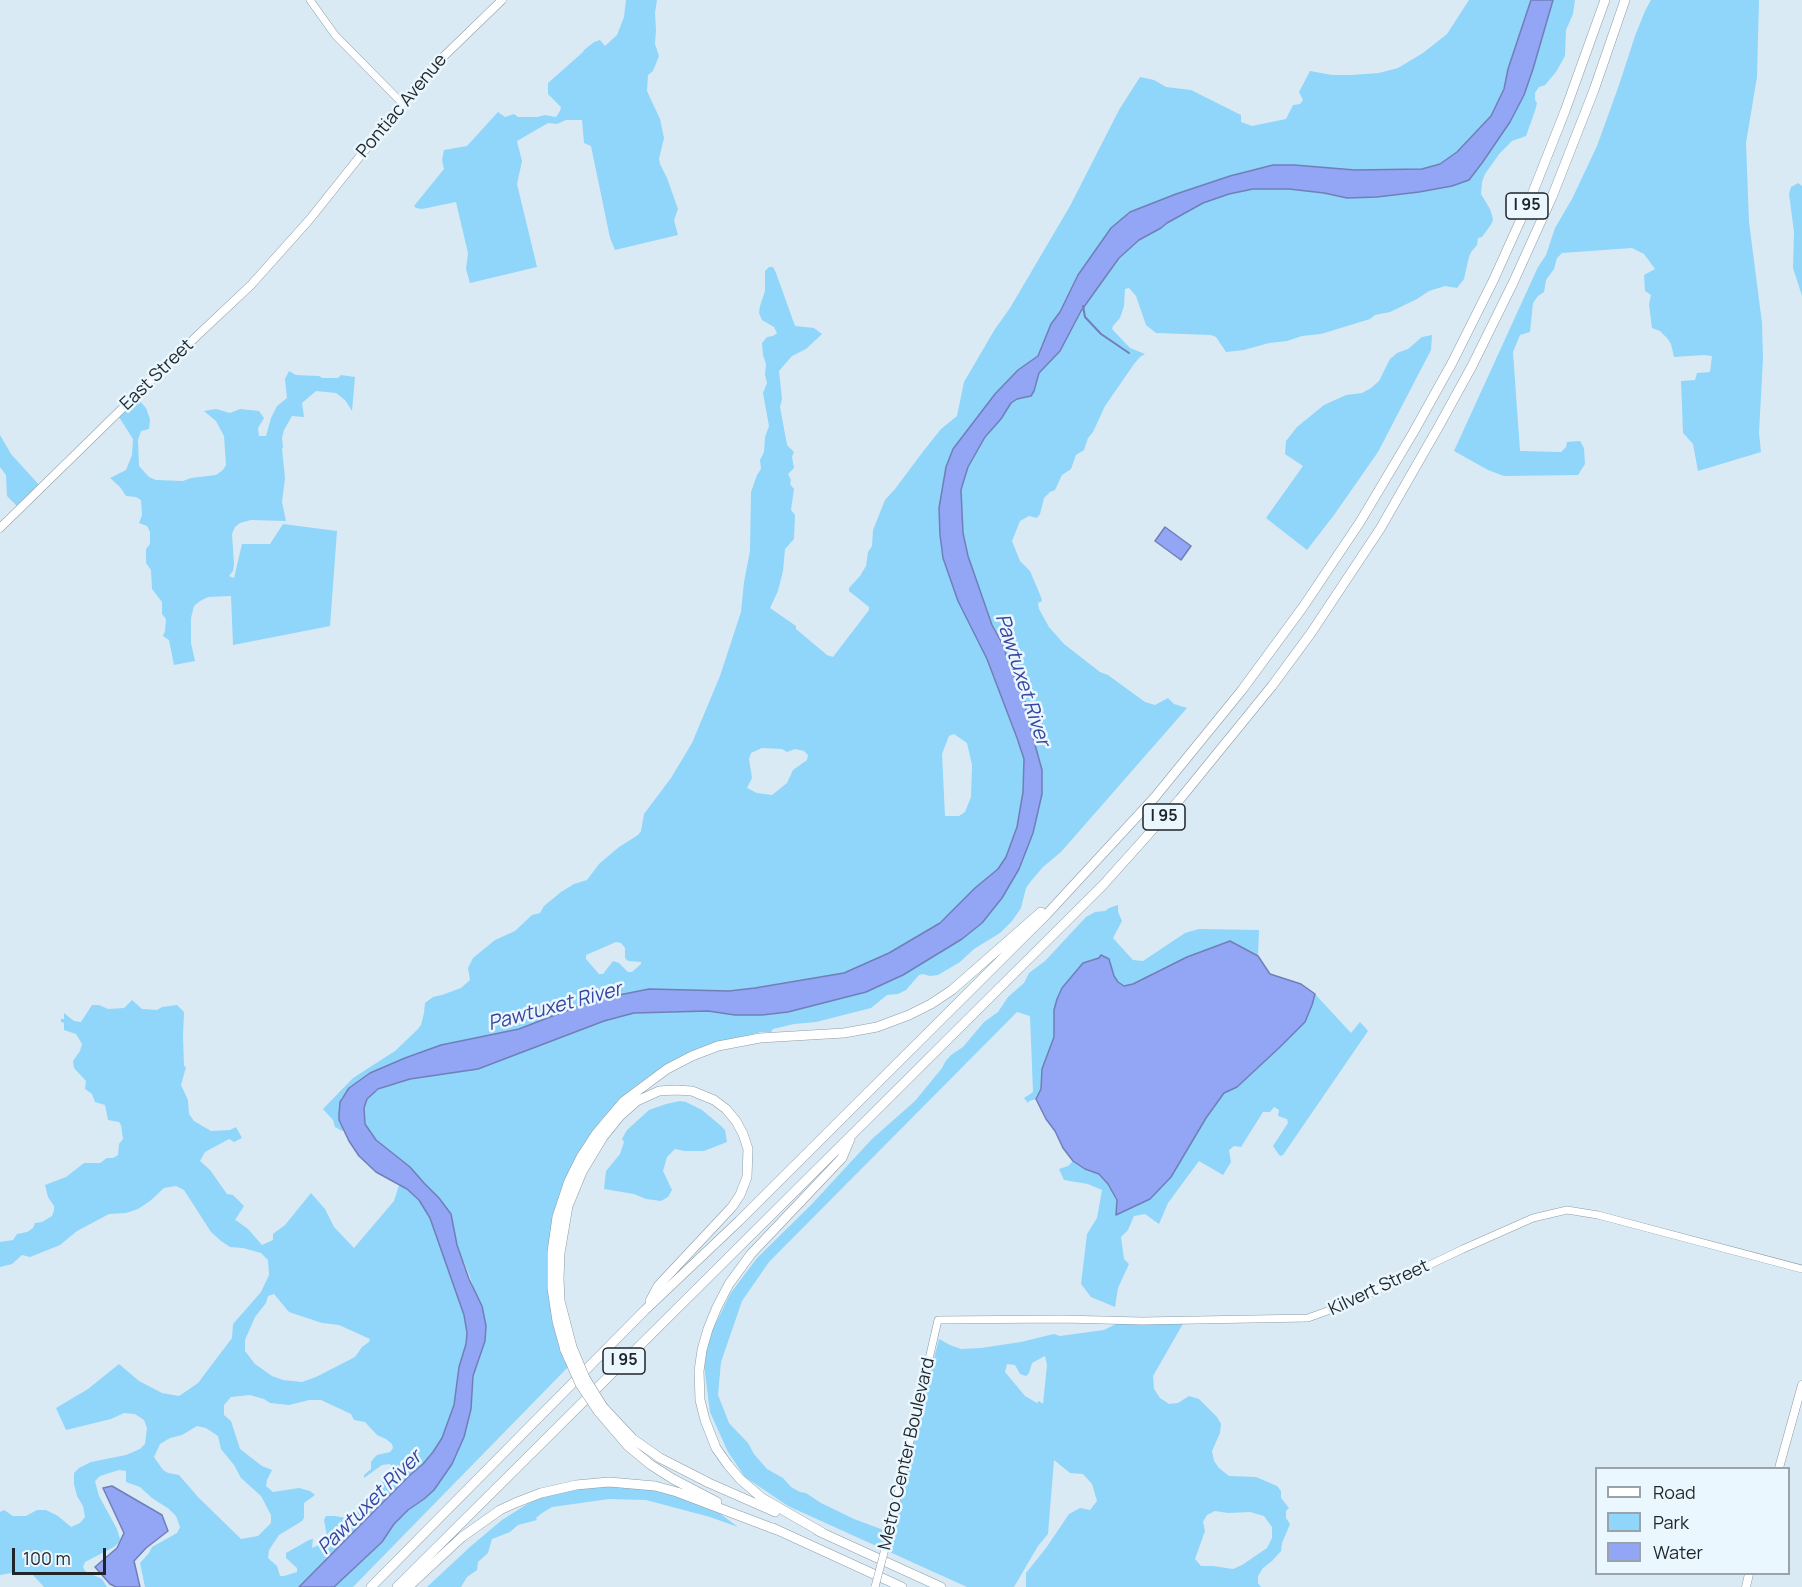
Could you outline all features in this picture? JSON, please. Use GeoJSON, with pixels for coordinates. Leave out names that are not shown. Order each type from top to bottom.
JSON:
{"type":"FeatureCollection","features":[{"type":"Feature","properties":{"kind":"highway","name":"I 95"},"geometry":{"type":"LineString","coordinates":[[371,1587],[645,1310],[739,1221],[977,985],[1086,873],[1177,770],[1256,672],[1341,551],[1413,433],[1473,322],[1531,197],[1605,0]]}},
{"type":"Feature","properties":{"kind":"highway","name":"I 95"},"geometry":{"type":"LineString","coordinates":[[398,1587],[1062,926],[1180,799],[1272,686],[1380,529],[1439,426],[1503,304],[1569,155],[1625,0]]}},
{"type":"Feature","properties":{"kind":"highway"},"geometry":{"type":"LineString","coordinates":[[902,1587],[700,1493],[663,1472],[628,1446],[600,1409],[568,1348],[557,1321],[552,1288],[552,1251],[558,1217],[569,1181],[581,1157],[604,1123],[624,1101],[650,1080],[692,1056],[718,1046],[760,1038],[854,1032],[888,1023],[921,1010],[961,982],[1086,873]]}},
{"type":"Feature","properties":{"kind":"highway"},"geometry":{"type":"LineString","coordinates":[[568,1348],[559,1278],[560,1253],[568,1206],[582,1172],[611,1126],[637,1101],[659,1091],[676,1089],[692,1091],[714,1100],[736,1121],[748,1149],[747,1177],[732,1207],[658,1286],[645,1310]]}},
{"type":"Feature","properties":{"kind":"highway"},"geometry":{"type":"LineString","coordinates":[[823,1533],[762,1498],[728,1465],[716,1448],[705,1420],[700,1400],[699,1371],[708,1329],[729,1284],[742,1265],[842,1158],[851,1135]]}},
{"type":"Feature","properties":{"kind":"highway"},"geometry":{"type":"LineString","coordinates":[[600,1409],[633,1439],[660,1458],[725,1490],[941,1587]]}},
{"type":"Feature","properties":{"kind":"highway"},"geometry":{"type":"LineString","coordinates":[[408,1587],[462,1537],[500,1510],[542,1493],[576,1485],[621,1482],[655,1486],[777,1530]]}},
{"type":"Feature","properties":{"kind":"main road","name":"Pontiac Avenue"},"geometry":{"type":"LineString","coordinates":[[310,219],[402,103],[440,60],[502,0]]}},
{"type":"Feature","properties":{"kind":"main road","name":"East Street"},"geometry":{"type":"LineString","coordinates":[[0,528],[251,285],[310,219]]}},
{"type":"Feature","properties":{"kind":"main road"},"geometry":{"type":"LineString","coordinates":[[1779,1467],[1802,1385]]}},
{"type":"Feature","properties":{"kind":"street"},"geometry":{"type":"LineString","coordinates":[[310,0],[335,35],[402,103]]}},
{"type":"Feature","properties":{"kind":"street","name":"Kilvert Street"},"geometry":{"type":"LineString","coordinates":[[938,1320],[1062,1318],[1152,1321],[1308,1318],[1352,1302],[1533,1218],[1567,1210],[1598,1215],[1802,1269]]}},
{"type":"Feature","properties":{"kind":"street","name":"Metro Center Boulevard"},"geometry":{"type":"LineString","coordinates":[[875,1587],[938,1320]]}},
{"type":"Feature","properties":{"kind":"green space"},"geometry":{"type":"Polygon","coordinates":[[[626,0],[657,0],[655,44],[659,56],[653,71],[648,75],[647,91],[660,119],[664,138],[659,159],[678,209],[674,220],[678,235],[615,250],[610,238],[591,146],[584,143],[582,120],[548,123],[517,141],[522,161],[517,184],[537,267],[470,283],[466,269],[468,253],[456,202],[422,209],[414,206],[444,169],[442,160],[444,150],[467,146],[498,112],[505,117],[514,114],[518,117],[545,115],[556,117],[561,107],[548,94],[548,83],[594,42],[600,40],[605,46],[617,35],[624,17],[626,0]]]}},
{"type":"Feature","properties":{"kind":"green space"},"geometry":{"type":"Polygon","coordinates":[[[1469,0],[1531,0],[1508,69],[1504,89],[1491,116],[1450,159],[1422,169],[1355,170],[1273,165],[1230,176],[1145,207],[1111,228],[1078,275],[1060,312],[1051,324],[1038,356],[1018,370],[985,408],[939,508],[943,558],[958,601],[987,659],[1024,759],[1023,792],[1017,827],[1006,857],[998,869],[931,930],[889,953],[844,973],[519,1029],[441,1046],[405,1058],[361,1079],[349,1088],[341,1098],[339,1115],[344,1129],[342,1131],[335,1127],[333,1120],[323,1109],[353,1078],[395,1051],[417,1030],[421,1025],[425,1003],[433,997],[461,988],[470,980],[468,968],[473,958],[495,940],[515,931],[532,915],[540,913],[544,906],[561,892],[574,884],[587,880],[599,864],[638,835],[644,814],[671,778],[692,743],[720,676],[741,612],[750,551],[751,492],[761,469],[760,460],[764,452],[765,437],[769,426],[763,393],[767,383],[762,343],[767,337],[777,333],[774,327],[762,320],[759,313],[765,291],[765,271],[769,267],[773,267],[776,273],[795,326],[814,328],[822,334],[806,349],[792,356],[779,371],[782,399],[780,407],[787,445],[794,452],[792,457],[794,468],[788,474],[790,484],[794,489],[791,510],[795,515],[794,539],[785,549],[778,591],[770,608],[796,626],[796,629],[827,655],[833,657],[869,610],[869,607],[849,591],[849,588],[866,566],[868,552],[872,546],[873,530],[885,500],[941,429],[957,416],[964,382],[1070,206],[1119,110],[1140,77],[1154,80],[1166,87],[1191,90],[1241,115],[1241,122],[1252,126],[1286,119],[1293,105],[1300,104],[1303,100],[1299,92],[1310,71],[1332,75],[1351,75],[1379,73],[1398,68],[1423,53],[1447,34],[1469,0]],[[954,734],[949,736],[942,754],[945,816],[959,816],[965,812],[971,797],[972,765],[967,743],[954,734]],[[762,748],[751,753],[749,759],[752,778],[747,788],[757,793],[772,795],[787,783],[793,770],[807,760],[808,755],[804,751],[795,749],[787,752],[782,749],[762,748]],[[616,942],[586,955],[586,959],[599,974],[603,974],[613,961],[619,963],[628,972],[632,972],[641,964],[641,962],[628,961],[625,958],[625,948],[621,943],[616,942]]]}},
{"type":"Feature","properties":{"kind":"green space"},"geometry":{"type":"Polygon","coordinates":[[[1553,0],[1575,0],[1573,14],[1566,30],[1565,56],[1556,72],[1535,93],[1537,103],[1526,136],[1512,141],[1485,174],[1481,194],[1493,219],[1482,237],[1478,238],[1477,245],[1469,257],[1464,279],[1457,288],[1445,286],[1429,291],[1390,312],[1321,334],[1226,352],[1216,337],[1211,335],[1156,333],[1146,325],[1136,296],[1129,288],[1125,289],[1124,306],[1120,318],[1112,329],[1130,348],[1145,354],[1134,364],[1105,406],[1084,450],[1076,455],[1071,469],[1062,475],[1055,490],[1044,498],[1040,514],[1037,518],[1029,516],[1020,521],[1012,541],[1020,561],[1030,571],[1041,597],[1042,601],[1038,603],[1039,609],[1049,627],[1064,644],[1100,672],[1108,675],[1145,702],[1155,705],[1168,698],[1174,704],[1187,708],[1061,852],[1031,881],[1026,888],[1021,908],[1012,921],[1000,933],[974,949],[960,962],[938,975],[919,975],[906,990],[898,994],[887,995],[871,1008],[716,1043],[662,1067],[633,1088],[601,1120],[569,1172],[548,1278],[554,1328],[564,1361],[570,1360],[571,1364],[353,1587],[334,1587],[382,1542],[394,1524],[408,1510],[424,1499],[452,1464],[464,1436],[471,1409],[473,1376],[485,1341],[486,1326],[457,1246],[454,1230],[410,1167],[376,1140],[365,1124],[364,1108],[367,1099],[378,1090],[410,1079],[478,1069],[604,1021],[634,1013],[708,1011],[735,1015],[762,1015],[788,1012],[866,992],[903,975],[982,923],[1002,898],[1019,869],[1042,770],[1026,712],[1025,700],[1003,645],[992,625],[968,556],[963,533],[961,490],[968,467],[985,437],[1011,403],[1017,399],[1026,398],[1034,391],[1039,373],[1060,351],[1081,311],[1119,258],[1139,240],[1203,203],[1253,189],[1289,189],[1347,198],[1377,197],[1452,186],[1469,180],[1510,122],[1524,95],[1553,0]]]}},
{"type":"Feature","properties":{"kind":"green space"},"geometry":{"type":"Polygon","coordinates":[[[1651,0],[1759,0],[1757,77],[1746,143],[1749,222],[1762,323],[1763,358],[1759,433],[1761,452],[1698,471],[1693,444],[1683,433],[1681,381],[1695,380],[1697,373],[1710,372],[1712,356],[1674,357],[1667,338],[1660,331],[1652,328],[1649,304],[1651,295],[1645,291],[1644,275],[1655,269],[1644,254],[1632,248],[1562,253],[1546,280],[1544,292],[1533,303],[1530,332],[1520,335],[1513,352],[1520,451],[1561,452],[1567,442],[1580,441],[1584,448],[1585,464],[1578,475],[1504,476],[1454,451],[1538,267],[1546,255],[1555,228],[1572,199],[1597,146],[1635,36],[1651,0]]]}},
{"type":"Feature","properties":{"kind":"green space"},"geometry":{"type":"Polygon","coordinates":[[[1798,183],[1802,186],[1802,296],[1793,268],[1794,232],[1789,194],[1791,187],[1798,183]]]}},
{"type":"Feature","properties":{"kind":"green space"},"geometry":{"type":"Polygon","coordinates":[[[1432,335],[1431,350],[1378,452],[1307,550],[1266,518],[1303,466],[1285,454],[1286,441],[1297,427],[1324,405],[1346,395],[1362,393],[1371,388],[1379,381],[1390,359],[1397,353],[1408,349],[1422,337],[1432,335]]]}},
{"type":"Feature","properties":{"kind":"green space"},"geometry":{"type":"Polygon","coordinates":[[[289,371],[296,375],[322,378],[338,378],[341,375],[355,377],[352,411],[345,400],[336,393],[316,391],[302,403],[304,417],[292,416],[282,438],[285,478],[282,502],[286,521],[251,520],[235,527],[232,534],[234,564],[229,576],[234,578],[242,544],[270,544],[283,524],[337,531],[330,626],[233,645],[231,596],[208,597],[194,606],[191,618],[191,643],[195,661],[174,665],[169,640],[163,636],[166,619],[162,614],[162,602],[152,589],[151,570],[146,563],[150,532],[147,526],[139,523],[142,515],[141,500],[126,496],[110,478],[126,470],[132,455],[133,439],[117,414],[136,397],[146,408],[150,419],[149,429],[141,431],[138,440],[139,466],[149,477],[156,480],[183,481],[216,475],[226,465],[224,436],[216,421],[204,411],[216,409],[230,413],[240,409],[259,411],[264,418],[258,428],[259,436],[266,436],[277,406],[287,398],[285,379],[289,371]]]}},
{"type":"Feature","properties":{"kind":"green space"},"geometry":{"type":"Polygon","coordinates":[[[0,435],[11,454],[41,487],[19,508],[7,496],[6,475],[0,467],[0,435]]]}},
{"type":"Feature","properties":{"kind":"green space"},"geometry":{"type":"Polygon","coordinates":[[[1118,905],[1122,921],[1113,938],[1133,960],[1143,961],[1185,933],[1199,929],[1259,930],[1258,956],[1230,941],[1153,973],[1042,1068],[1041,1089],[1036,1099],[1028,1103],[1024,1098],[1033,1092],[1030,1016],[1017,1012],[769,1262],[742,1301],[721,1362],[718,1395],[729,1423],[748,1443],[767,1469],[783,1478],[791,1487],[821,1503],[889,1532],[939,1339],[961,1349],[981,1348],[1054,1334],[1060,1336],[1104,1330],[1116,1324],[1184,1322],[1153,1376],[1154,1389],[1160,1398],[1169,1404],[1178,1403],[1189,1396],[1199,1399],[1221,1424],[1220,1433],[1212,1451],[1214,1461],[1219,1468],[1229,1476],[1256,1477],[1277,1486],[1281,1491],[1281,1498],[1289,1508],[1286,1511],[1286,1518],[1290,1524],[1281,1551],[1258,1576],[1258,1583],[1261,1587],[1026,1587],[1026,1573],[1069,1514],[1080,1508],[1090,1510],[1097,1501],[1092,1484],[1083,1474],[1070,1473],[1054,1460],[1048,1534],[1038,1546],[1014,1587],[967,1587],[788,1506],[745,1477],[728,1452],[710,1412],[704,1365],[709,1330],[717,1321],[730,1294],[757,1258],[811,1205],[872,1139],[915,1101],[951,1055],[963,1047],[984,1022],[998,1012],[1008,997],[1024,983],[1029,973],[1045,961],[1086,917],[1118,905]],[[1045,1356],[1032,1363],[1026,1376],[1020,1374],[1015,1365],[1007,1364],[1005,1372],[1025,1396],[1043,1404],[1047,1365],[1045,1356]],[[1215,1511],[1207,1515],[1203,1522],[1205,1531],[1195,1559],[1201,1566],[1233,1569],[1267,1548],[1272,1538],[1272,1527],[1264,1516],[1250,1512],[1215,1511]]]}},
{"type":"Feature","properties":{"kind":"green space"},"geometry":{"type":"Polygon","coordinates":[[[1315,994],[1351,1033],[1360,1022],[1368,1031],[1283,1155],[1280,1156],[1273,1146],[1288,1123],[1287,1119],[1278,1116],[1279,1110],[1274,1107],[1270,1112],[1263,1112],[1241,1147],[1234,1146],[1229,1150],[1231,1162],[1223,1175],[1199,1161],[1168,1203],[1159,1224],[1145,1214],[1134,1216],[1128,1230],[1121,1237],[1124,1259],[1129,1264],[1118,1288],[1115,1307],[1091,1297],[1081,1284],[1087,1234],[1097,1218],[1102,1190],[1088,1184],[1064,1180],[1059,1169],[1068,1166],[1073,1161],[1099,1174],[1117,1200],[1116,1215],[1131,1208],[1171,1177],[1206,1118],[1224,1093],[1237,1087],[1312,1005],[1315,994]]]}},
{"type":"Feature","properties":{"kind":"green space"},"geometry":{"type":"Polygon","coordinates":[[[132,1000],[142,1009],[157,1010],[177,1005],[184,1012],[184,1066],[186,1067],[181,1085],[188,1100],[189,1114],[194,1121],[211,1131],[230,1130],[236,1127],[242,1138],[234,1142],[229,1139],[205,1152],[200,1161],[210,1170],[227,1194],[233,1195],[244,1206],[235,1220],[248,1229],[262,1245],[273,1240],[273,1234],[285,1225],[311,1193],[325,1209],[334,1227],[354,1248],[394,1201],[399,1185],[419,1200],[430,1218],[464,1315],[466,1344],[459,1367],[454,1405],[442,1438],[423,1464],[299,1587],[145,1587],[140,1563],[152,1547],[177,1533],[180,1527],[176,1516],[169,1509],[140,1487],[126,1482],[126,1471],[119,1470],[100,1476],[95,1481],[99,1496],[117,1529],[119,1542],[85,1562],[83,1567],[85,1571],[102,1579],[107,1587],[44,1587],[32,1574],[18,1572],[0,1575],[0,1512],[4,1510],[13,1516],[26,1516],[37,1510],[46,1510],[71,1527],[80,1523],[85,1517],[74,1484],[74,1473],[91,1462],[126,1455],[140,1449],[145,1444],[147,1428],[144,1420],[135,1414],[124,1413],[111,1419],[66,1430],[56,1408],[88,1389],[119,1364],[139,1381],[162,1393],[179,1396],[198,1383],[232,1338],[233,1324],[261,1292],[269,1275],[268,1260],[261,1253],[230,1247],[221,1241],[211,1232],[184,1190],[176,1186],[164,1188],[138,1209],[126,1213],[109,1214],[77,1231],[60,1245],[30,1257],[22,1255],[12,1264],[0,1267],[0,1242],[13,1240],[17,1234],[27,1232],[33,1228],[35,1223],[52,1216],[54,1206],[48,1197],[45,1185],[66,1177],[84,1163],[100,1163],[118,1155],[119,1144],[123,1139],[121,1125],[119,1122],[108,1120],[105,1105],[95,1102],[92,1094],[85,1089],[86,1081],[74,1068],[73,1061],[82,1044],[76,1034],[64,1030],[64,1023],[61,1019],[64,1019],[64,1013],[74,1021],[81,1022],[92,1005],[108,1009],[124,1008],[132,1000]],[[274,1294],[268,1296],[245,1340],[245,1351],[255,1364],[272,1376],[302,1382],[355,1357],[369,1342],[370,1339],[339,1325],[322,1323],[289,1312],[274,1294]],[[250,1395],[231,1397],[224,1405],[224,1415],[231,1421],[240,1449],[262,1466],[272,1470],[266,1486],[273,1492],[299,1488],[315,1495],[304,1503],[302,1521],[279,1535],[269,1550],[268,1558],[277,1566],[280,1576],[297,1572],[297,1568],[286,1558],[286,1553],[309,1540],[313,1539],[312,1548],[326,1542],[324,1520],[326,1516],[351,1519],[379,1491],[382,1482],[396,1479],[397,1473],[390,1464],[382,1465],[364,1478],[364,1475],[371,1469],[371,1462],[374,1458],[390,1452],[393,1448],[392,1444],[377,1435],[365,1422],[354,1420],[351,1414],[321,1400],[309,1400],[289,1405],[270,1403],[250,1395]],[[197,1426],[160,1444],[154,1457],[163,1470],[179,1475],[241,1539],[258,1536],[271,1523],[271,1515],[261,1496],[241,1478],[221,1449],[218,1436],[206,1428],[197,1426]]]}},
{"type":"Feature","properties":{"kind":"green space"},"geometry":{"type":"Polygon","coordinates":[[[680,1101],[702,1110],[720,1125],[725,1130],[727,1142],[704,1151],[675,1149],[667,1157],[663,1171],[672,1190],[668,1197],[661,1201],[604,1189],[606,1171],[620,1154],[624,1142],[622,1139],[627,1130],[649,1110],[680,1101]]]}},
{"type":"Feature","properties":{"kind":"green space"},"geometry":{"type":"Polygon","coordinates":[[[592,1484],[658,1488],[711,1507],[738,1527],[646,1500],[609,1499],[552,1507],[536,1518],[537,1520],[518,1525],[510,1532],[492,1539],[488,1553],[478,1562],[477,1570],[467,1577],[461,1587],[427,1587],[502,1520],[524,1506],[547,1493],[592,1484]]]}},
{"type":"Feature","properties":{"kind":"water"},"geometry":{"type":"Polygon","coordinates":[[[1531,0],[1553,0],[1533,69],[1524,95],[1510,122],[1469,180],[1452,186],[1377,197],[1347,198],[1289,189],[1253,189],[1203,203],[1139,240],[1119,258],[1081,311],[1060,351],[1039,373],[1031,396],[1011,403],[985,437],[968,467],[961,490],[963,533],[968,556],[992,625],[1003,645],[1025,700],[1026,712],[1042,770],[1042,794],[1033,833],[1019,869],[1002,898],[982,923],[962,939],[903,975],[866,992],[788,1012],[762,1015],[735,1015],[708,1011],[634,1013],[604,1021],[478,1069],[410,1079],[378,1089],[367,1099],[364,1108],[365,1124],[376,1140],[410,1167],[451,1214],[457,1245],[482,1306],[486,1326],[485,1341],[473,1376],[471,1409],[464,1437],[452,1464],[434,1490],[408,1510],[394,1524],[382,1542],[334,1587],[299,1587],[433,1452],[442,1438],[454,1405],[459,1367],[466,1344],[464,1315],[430,1218],[419,1200],[407,1189],[376,1172],[359,1156],[339,1120],[340,1102],[349,1088],[370,1073],[441,1045],[519,1029],[594,1000],[649,989],[729,991],[844,973],[889,953],[940,923],[998,869],[1006,857],[1017,827],[1023,792],[1024,759],[987,659],[958,601],[943,558],[939,508],[946,467],[953,449],[995,394],[1018,370],[1038,356],[1051,324],[1060,312],[1078,275],[1111,228],[1130,212],[1230,176],[1273,165],[1355,170],[1422,169],[1440,164],[1457,152],[1491,116],[1504,89],[1508,69],[1531,0]]]}},
{"type":"Feature","properties":{"kind":"water"},"geometry":{"type":"Polygon","coordinates":[[[1165,527],[1191,546],[1181,560],[1155,541],[1165,527]]]}},
{"type":"Feature","properties":{"kind":"water"},"geometry":{"type":"Polygon","coordinates":[[[1230,941],[1258,956],[1270,974],[1301,984],[1315,994],[1305,1022],[1237,1087],[1224,1093],[1206,1118],[1171,1177],[1150,1199],[1116,1215],[1117,1200],[1108,1184],[1099,1174],[1073,1161],[1063,1148],[1036,1099],[1041,1089],[1042,1069],[1054,1037],[1054,1010],[1057,999],[1062,988],[1083,963],[1099,958],[1101,955],[1109,959],[1114,976],[1124,986],[1133,984],[1187,957],[1230,941]]]}},
{"type":"Feature","properties":{"kind":"water"},"geometry":{"type":"Polygon","coordinates":[[[112,1486],[162,1515],[168,1531],[146,1548],[134,1561],[140,1587],[116,1587],[110,1584],[95,1567],[117,1548],[124,1533],[103,1488],[112,1486]]]}},
{"type":"Feature","properties":{"kind":"waterway"},"geometry":{"type":"LineString","coordinates":[[1083,306],[1085,317],[1101,334],[1129,353]]}},
{"type":"Feature","properties":{"kind":"water label","name":"Pawtuxet River"},"geometry":{"type":"Point","coordinates":[1022,680]}},
{"type":"Feature","properties":{"kind":"water label","name":"Pawtuxet River"},"geometry":{"type":"Point","coordinates":[555,1007]}},
{"type":"Feature","properties":{"kind":"water label","name":"Pawtuxet River"},"geometry":{"type":"Point","coordinates":[370,1503]}}]}
